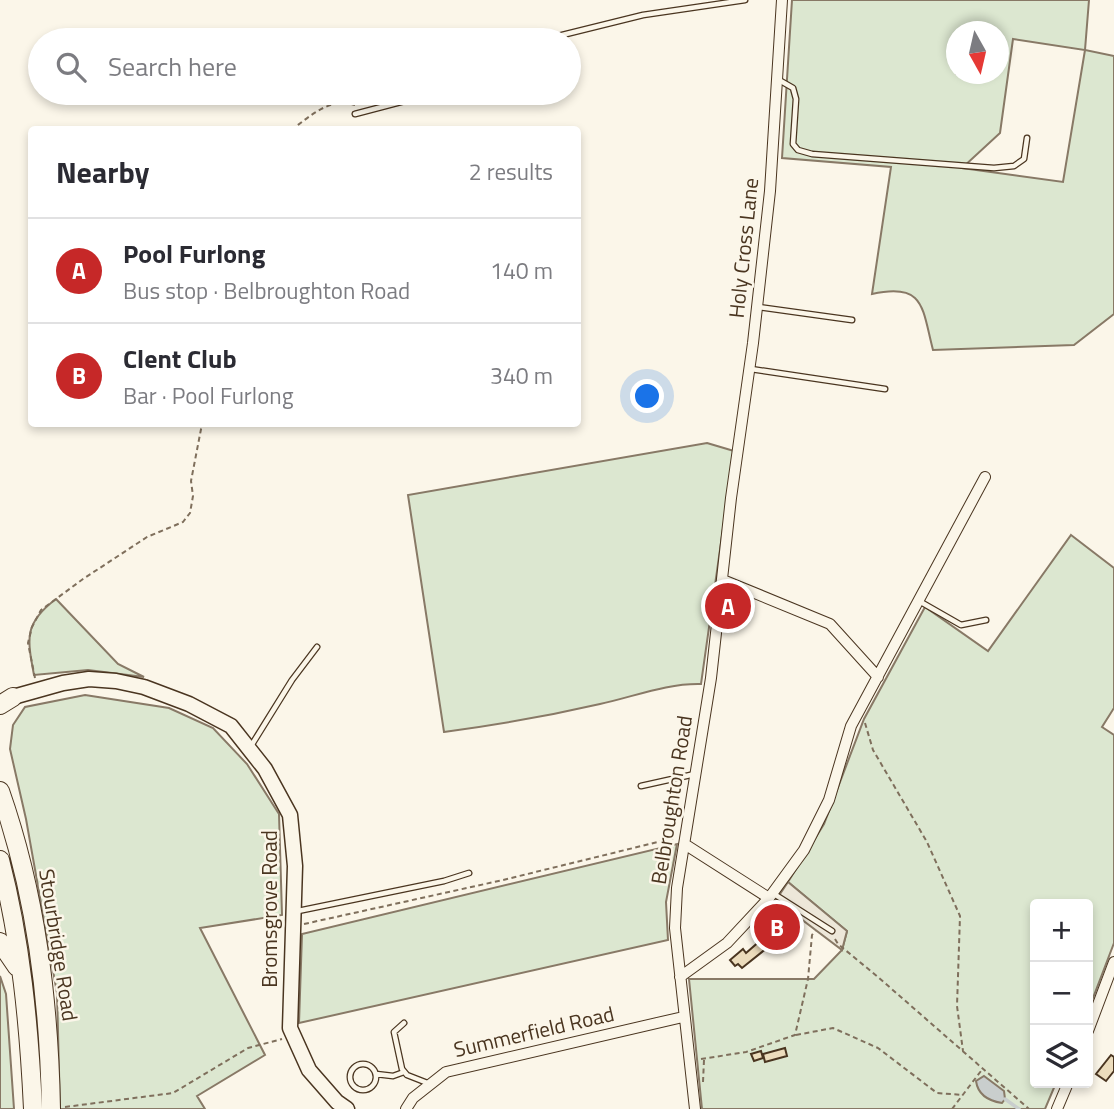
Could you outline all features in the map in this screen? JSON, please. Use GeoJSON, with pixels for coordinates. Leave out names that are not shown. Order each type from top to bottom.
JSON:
{"type":"FeatureCollection","features":[{"type":"Feature","properties":{"kind":"highway","name":"Stourbridge Road"},"geometry":{"type":"LineString","coordinates":[[0,791],[22,863],[43,973],[50,1041],[51,1109]]}},
{"type":"Feature","properties":{"kind":"highway","name":"Stourbridge Road"},"geometry":{"type":"LineString","coordinates":[[0,860],[23,976],[33,1109]]}},
{"type":"Feature","properties":{"kind":"highway"},"geometry":{"type":"LineString","coordinates":[[0,917],[8,890]]}},
{"type":"Feature","properties":{"kind":"highway"},"geometry":{"type":"LineString","coordinates":[[0,942],[23,976]]}},
{"type":"Feature","properties":{"kind":"street","name":"Holy Cross Lane"},"geometry":{"type":"LineString","coordinates":[[731,498],[770,191],[782,0]]}},
{"type":"Feature","properties":{"kind":"street"},"geometry":{"type":"LineString","coordinates":[[680,977],[727,943],[771,895],[804,850],[829,800],[850,726],[985,477]]}},
{"type":"Feature","properties":{"kind":"street","name":"Belbroughton Road"},"geometry":{"type":"LineString","coordinates":[[695,1109],[675,928],[677,888],[723,580],[731,498]]}},
{"type":"Feature","properties":{"kind":"street"},"geometry":{"type":"LineString","coordinates":[[723,580],[830,624],[878,677]]}},
{"type":"Feature","properties":{"kind":"street","name":"Bromsgrove Road"},"geometry":{"type":"LineString","coordinates":[[4,701],[37,689],[89,679],[116,681],[144,687],[189,704],[230,726],[265,769],[290,815],[295,866],[290,1028],[309,1070],[337,1102],[347,1109]]}},
{"type":"Feature","properties":{"kind":"street"},"geometry":{"type":"LineString","coordinates":[[686,841],[771,895]]}},
{"type":"Feature","properties":{"kind":"street"},"geometry":{"type":"LineString","coordinates":[[1090,1025],[1114,962]]}},
{"type":"Feature","properties":{"kind":"street","name":"Summerfield Road"},"geometry":{"type":"LineString","coordinates":[[406,1109],[413,1098],[446,1072],[683,1017]]}},
{"type":"Feature","properties":{"kind":"street"},"geometry":{"type":"LineString","coordinates":[[1057,1109],[1066,1088]]}},
{"type":"Feature","properties":{"kind":"lane"},"geometry":{"type":"LineString","coordinates":[[581,30],[643,15],[745,0]]}},
{"type":"Feature","properties":{"kind":"lane"},"geometry":{"type":"LineString","coordinates":[[777,79],[793,88],[796,99],[793,144],[798,150],[812,155],[994,168],[1014,166],[1024,159],[1027,138]]}},
{"type":"Feature","properties":{"kind":"lane"},"geometry":{"type":"LineString","coordinates":[[355,114],[388,105]]}},
{"type":"Feature","properties":{"kind":"lane"},"geometry":{"type":"LineString","coordinates":[[757,307],[852,320]]}},
{"type":"Feature","properties":{"kind":"lane"},"geometry":{"type":"LineString","coordinates":[[749,369],[885,389]]}},
{"type":"Feature","properties":{"kind":"lane"},"geometry":{"type":"LineString","coordinates":[[918,600],[961,625],[986,620]]}},
{"type":"Feature","properties":{"kind":"lane"},"geometry":{"type":"LineString","coordinates":[[249,750],[292,680],[317,647]]}},
{"type":"Feature","properties":{"kind":"lane"},"geometry":{"type":"LineString","coordinates":[[642,786],[696,774]]}},
{"type":"Feature","properties":{"kind":"lane"},"geometry":{"type":"LineString","coordinates":[[293,920],[309,907],[443,881],[469,873]]}},
{"type":"Feature","properties":{"kind":"lane"},"geometry":{"type":"LineString","coordinates":[[771,895],[832,931]]}},
{"type":"Feature","properties":{"kind":"lane"},"geometry":{"type":"LineString","coordinates":[[404,1023],[394,1032],[404,1072]]}},
{"type":"Feature","properties":{"kind":"lane"},"geometry":{"type":"LineString","coordinates":[[361,1064],[373,1067],[376,1074],[375,1083],[368,1089],[355,1087],[351,1079],[352,1071],[361,1064]]}},
{"type":"Feature","properties":{"kind":"lane"},"geometry":{"type":"LineString","coordinates":[[376,1074],[393,1076],[404,1072],[431,1084]]}},
{"type":"Feature","properties":{"kind":"path"},"geometry":{"type":"LineString","coordinates":[[296,126],[327,105]]}},
{"type":"Feature","properties":{"kind":"path"},"geometry":{"type":"LineString","coordinates":[[356,105],[368,110]]}},
{"type":"Feature","properties":{"kind":"path"},"geometry":{"type":"LineString","coordinates":[[37,689],[28,643],[32,627],[41,610],[147,537],[183,522],[190,513],[193,496],[191,481],[201,427]]}},
{"type":"Feature","properties":{"kind":"path"},"geometry":{"type":"LineString","coordinates":[[856,717],[867,725],[873,750],[927,842],[960,916],[957,1006],[963,1051]]}},
{"type":"Feature","properties":{"kind":"path"},"geometry":{"type":"LineString","coordinates":[[293,920],[686,841]]}},
{"type":"Feature","properties":{"kind":"path"},"geometry":{"type":"LineString","coordinates":[[795,1035],[808,979],[812,935],[821,924]]}},
{"type":"Feature","properties":{"kind":"path"},"geometry":{"type":"LineString","coordinates":[[832,931],[838,944],[1029,1109]]}},
{"type":"Feature","properties":{"kind":"path"},"geometry":{"type":"LineString","coordinates":[[689,1061],[746,1052],[795,1035],[833,1028],[878,1048],[937,1093],[963,1096]]}},
{"type":"Feature","properties":{"kind":"path"},"geometry":{"type":"LineString","coordinates":[[63,1109],[173,1093],[248,1048],[277,1041],[292,1034]]}},
{"type":"Feature","properties":{"kind":"path"},"geometry":{"type":"LineString","coordinates":[[703,1085],[704,1059]]}},
{"type":"Feature","properties":{"kind":"path"},"geometry":{"type":"LineString","coordinates":[[952,1109],[983,1070]]}},
{"type":"Feature","properties":{"kind":"green space"},"geometry":{"type":"Polygon","coordinates":[[[792,0],[1089,0],[1085,50],[1114,56],[1114,314],[1074,345],[933,350],[923,311],[912,295],[889,291],[872,294],[891,167],[782,158],[792,0]],[[946,21],[946,84],[1007,84],[1000,133],[962,168],[1063,182],[1085,50],[1013,39],[1009,68],[1009,21],[946,21]]]}},
{"type":"Feature","properties":{"kind":"green space"},"geometry":{"type":"Polygon","coordinates":[[[707,443],[734,451],[701,684],[663,688],[561,712],[444,732],[408,495],[707,443]]]}},
{"type":"Feature","properties":{"kind":"green space"},"geometry":{"type":"Polygon","coordinates":[[[1071,535],[1114,568],[1114,708],[1102,727],[1114,735],[1114,943],[1093,998],[1093,899],[1030,899],[1030,1088],[1054,1088],[1045,1109],[702,1109],[689,979],[814,979],[842,950],[847,931],[788,882],[824,824],[864,719],[925,607],[988,651],[1071,535]]]}},
{"type":"Feature","properties":{"kind":"green space"},"geometry":{"type":"Polygon","coordinates":[[[56,599],[118,664],[144,677],[88,670],[34,675],[30,632],[38,616],[56,599]]]}},
{"type":"Feature","properties":{"kind":"green space"},"geometry":{"type":"Polygon","coordinates":[[[85,695],[169,708],[213,728],[247,764],[279,814],[282,915],[200,928],[265,1055],[197,1096],[205,1109],[60,1109],[57,993],[26,819],[10,749],[13,725],[25,707],[85,695]]]}},
{"type":"Feature","properties":{"kind":"green space"},"geometry":{"type":"Polygon","coordinates":[[[677,844],[666,902],[668,940],[299,1023],[302,934],[677,844]]]}},
{"type":"Feature","properties":{"kind":"green space"},"geometry":{"type":"Polygon","coordinates":[[[0,976],[6,994],[14,1109],[0,1109],[0,976]]]}},
{"type":"Feature","properties":{"kind":"shaded area"},"geometry":{"type":"Polygon","coordinates":[[[788,882],[847,931],[842,950],[776,900],[788,882]]]}},
{"type":"Feature","properties":{"kind":"shaded area"},"geometry":{"type":"Polygon","coordinates":[[[984,1076],[1004,1091],[1005,1099],[1002,1103],[989,1099],[979,1090],[976,1081],[984,1076]]]}},
{"type":"Feature","properties":{"kind":"building"},"geometry":{"type":"Polygon","coordinates":[[[777,910],[793,924],[788,930],[793,935],[782,948],[760,929],[777,910]]]}},
{"type":"Feature","properties":{"kind":"building"},"geometry":{"type":"Polygon","coordinates":[[[761,940],[767,948],[742,968],[738,964],[735,966],[730,960],[743,949],[746,953],[761,940]]]}},
{"type":"Feature","properties":{"kind":"building"},"geometry":{"type":"Polygon","coordinates":[[[785,1048],[787,1056],[765,1062],[763,1054],[785,1048]]]}},
{"type":"Feature","properties":{"kind":"building"},"geometry":{"type":"Polygon","coordinates":[[[761,1051],[763,1058],[754,1061],[751,1054],[761,1051]]]}},
{"type":"Feature","properties":{"kind":"building"},"geometry":{"type":"Polygon","coordinates":[[[1111,1055],[1114,1057],[1114,1071],[1106,1081],[1096,1074],[1111,1055]]]}},
{"type":"Feature","properties":{"kind":"waterway"},"geometry":{"type":"LineString","coordinates":[[1005,1099],[1019,1109]]}},
{"type":"Feature","properties":{"kind":"place","name":"Pool Furlong"},"geometry":{"type":"Point","coordinates":[728,606]}},
{"type":"Feature","properties":{"kind":"place","name":"Clent Club"},"geometry":{"type":"Point","coordinates":[777,927]}}]}
